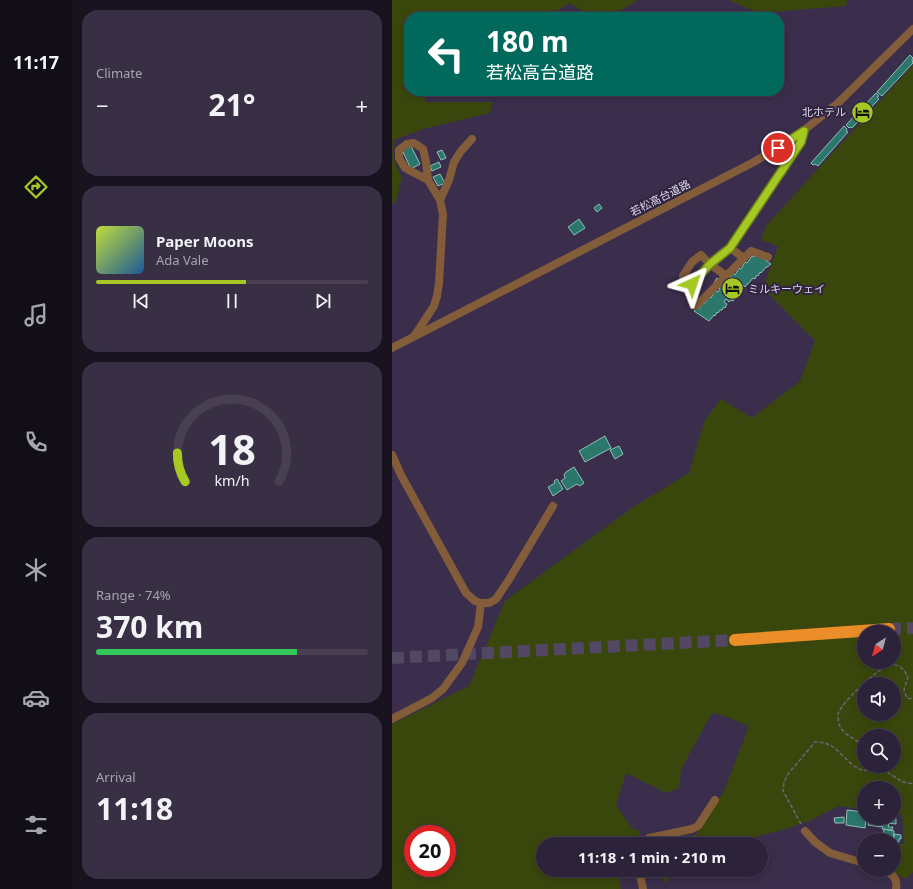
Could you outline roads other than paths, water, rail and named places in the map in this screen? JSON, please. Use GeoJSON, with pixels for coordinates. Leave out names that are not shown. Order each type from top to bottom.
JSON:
{"type":"FeatureCollection","features":[{"type":"Feature","properties":{"kind":"highway"},"geometry":{"type":"LineString","coordinates":[[735,640],[857,631]]}},
{"type":"Feature","properties":{"kind":"street","name":"若松高台道路"},"geometry":{"type":"LineString","coordinates":[[392,348],[778,148],[804,131],[838,104],[913,29]]}},
{"type":"Feature","properties":{"kind":"street"},"geometry":{"type":"LineString","coordinates":[[768,257],[751,251],[696,306],[692,296],[692,284],[710,264],[730,248],[801,142],[804,131]]}},
{"type":"Feature","properties":{"kind":"street"},"geometry":{"type":"LineString","coordinates":[[440,200],[449,180],[454,162],[461,151],[472,139]]}},
{"type":"Feature","properties":{"kind":"street"},"geometry":{"type":"LineString","coordinates":[[415,336],[434,306],[438,296],[440,283],[443,214],[440,200],[428,180],[423,149],[414,143],[407,144],[399,150],[399,158],[405,168],[428,180]]}},
{"type":"Feature","properties":{"kind":"street"},"geometry":{"type":"LineString","coordinates":[[730,248],[744,258]]}},
{"type":"Feature","properties":{"kind":"street"},"geometry":{"type":"LineString","coordinates":[[692,284],[682,276],[692,262],[701,255],[726,276]]}},
{"type":"Feature","properties":{"kind":"street"},"geometry":{"type":"LineString","coordinates":[[392,455],[400,475],[466,593],[481,604],[489,603],[496,599],[553,506]]}},
{"type":"Feature","properties":{"kind":"street"},"geometry":{"type":"LineString","coordinates":[[392,719],[432,698],[443,689],[462,663],[478,627],[481,604]]}},
{"type":"Feature","properties":{"kind":"street"},"geometry":{"type":"LineString","coordinates":[[654,837],[692,830],[698,826],[715,800]]}},
{"type":"Feature","properties":{"kind":"street"},"geometry":{"type":"LineString","coordinates":[[805,831],[815,842],[830,853],[857,862]]}},
{"type":"Feature","properties":{"kind":"street"},"geometry":{"type":"LineString","coordinates":[[640,877],[643,889]]}},
{"type":"Feature","properties":{"kind":"street"},"geometry":{"type":"LineString","coordinates":[[895,877],[896,889]]}},
{"type":"Feature","properties":{"kind":"tunnel"},"geometry":{"type":"LineString","coordinates":[[901,628],[913,628]]}},
{"type":"Feature","properties":{"kind":"tunnel"},"geometry":{"type":"LineString","coordinates":[[392,658],[735,640]]}},
{"type":"Feature","properties":{"kind":"place","name":"北ホテル"},"geometry":{"type":"Point","coordinates":[862,112]}},
{"type":"Feature","properties":{"kind":"place","name":"ミルキーウェイ"},"geometry":{"type":"Point","coordinates":[733,289]}}]}
